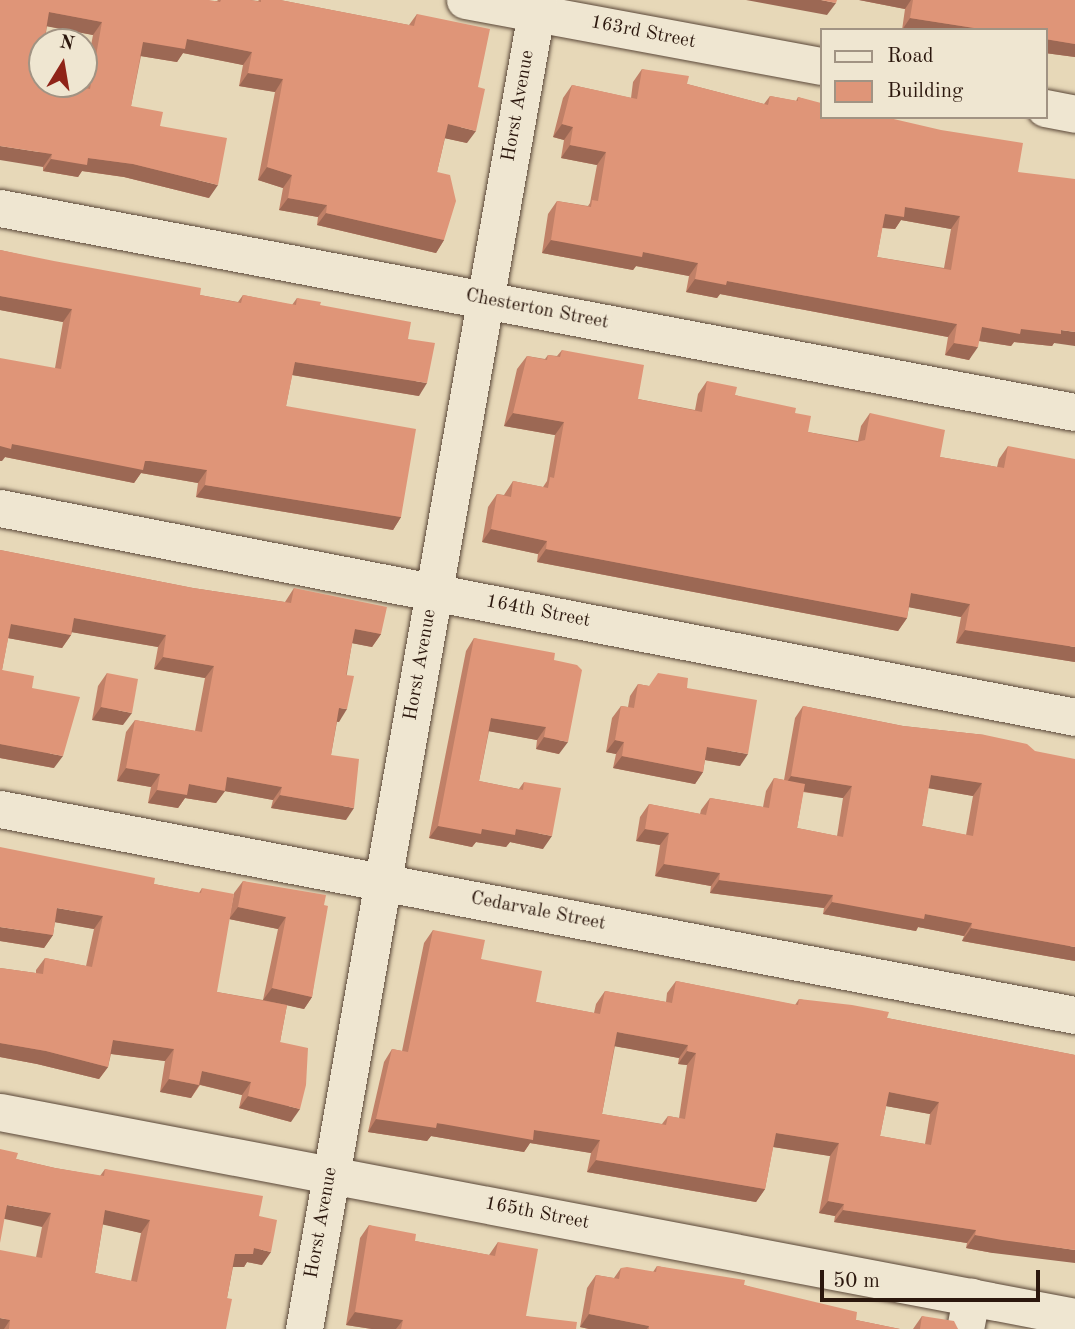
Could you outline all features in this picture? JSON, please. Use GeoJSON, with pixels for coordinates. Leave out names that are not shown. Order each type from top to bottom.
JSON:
{"type":"FeatureCollection","features":[{"type":"Feature","properties":{"kind":"street","name":"163rd Street"},"geometry":{"type":"LineString","coordinates":[[465,0],[536,7],[820,66]]}},
{"type":"Feature","properties":{"kind":"street","name":"Horst Avenue"},"geometry":{"type":"LineString","coordinates":[[303,1329],[536,7]]}},
{"type":"Feature","properties":{"kind":"street"},"geometry":{"type":"LineString","coordinates":[[1047,108],[1075,114]]}},
{"type":"Feature","properties":{"kind":"street","name":"Chesterton Street"},"geometry":{"type":"LineString","coordinates":[[0,208],[1075,412]]}},
{"type":"Feature","properties":{"kind":"street","name":"164th Street"},"geometry":{"type":"LineString","coordinates":[[0,508],[1075,717]]}},
{"type":"Feature","properties":{"kind":"street","name":"Cedarvale Street"},"geometry":{"type":"LineString","coordinates":[[0,809],[1075,1015]]}},
{"type":"Feature","properties":{"kind":"street","name":"165th Street"},"geometry":{"type":"LineString","coordinates":[[0,1112],[331,1175],[968,1313],[1075,1317]]}},
{"type":"Feature","properties":{"kind":"building"},"geometry":{"type":"Polygon","coordinates":[[[0,0],[280,0],[414,26],[417,14],[490,29],[478,87],[485,89],[476,131],[448,124],[437,172],[450,175],[456,201],[444,240],[326,213],[327,205],[288,198],[292,175],[267,167],[283,79],[248,73],[252,52],[187,39],[185,49],[143,42],[131,106],[163,112],[160,126],[227,138],[218,185],[133,164],[88,158],[87,165],[51,159],[52,154],[0,146],[0,0]]]}},
{"type":"Feature","properties":{"kind":"building"},"geometry":{"type":"Polygon","coordinates":[[[913,0],[1075,0],[1075,44],[1047,39],[1047,28],[974,28],[910,18],[913,0]]]}},
{"type":"Feature","properties":{"kind":"building"},"geometry":{"type":"Polygon","coordinates":[[[642,69],[689,76],[687,84],[768,105],[770,96],[798,101],[798,97],[820,103],[820,119],[894,119],[941,130],[1023,143],[1018,172],[1075,179],[1075,332],[1061,330],[1061,334],[1021,329],[1020,334],[982,327],[978,347],[954,343],[957,324],[727,281],[726,285],[695,279],[698,263],[643,252],[642,257],[551,240],[557,201],[591,207],[592,200],[598,201],[606,152],[570,145],[573,127],[562,124],[572,85],[637,99],[642,69]],[[905,207],[904,217],[885,214],[877,257],[951,270],[960,216],[905,207]]]}},
{"type":"Feature","properties":{"kind":"building"},"geometry":{"type":"Polygon","coordinates":[[[0,250],[201,288],[200,295],[241,303],[243,295],[296,305],[297,298],[321,302],[320,305],[411,322],[408,339],[435,343],[427,383],[295,362],[286,406],[416,429],[401,517],[205,485],[207,470],[145,461],[143,470],[12,444],[11,449],[0,446],[0,358],[61,369],[72,309],[0,296],[0,250]]]}},
{"type":"Feature","properties":{"kind":"building"},"geometry":{"type":"Polygon","coordinates":[[[562,350],[644,365],[638,399],[702,412],[707,381],[737,387],[735,395],[796,408],[795,413],[811,416],[808,432],[857,442],[865,440],[870,413],[945,430],[940,457],[1004,468],[1008,446],[1075,459],[1075,647],[965,630],[970,604],[911,593],[907,618],[546,549],[547,541],[491,529],[497,494],[511,497],[513,481],[548,488],[550,477],[554,478],[564,422],[513,413],[527,356],[547,360],[548,355],[560,357],[562,350]]]}},
{"type":"Feature","properties":{"kind":"building"},"geometry":{"type":"Polygon","coordinates":[[[0,550],[193,588],[291,603],[294,588],[387,607],[381,634],[355,629],[346,675],[354,676],[347,709],[339,708],[331,755],[359,759],[354,808],[280,795],[282,787],[227,777],[225,791],[189,784],[187,795],[157,790],[160,774],[126,768],[135,720],[202,732],[214,666],[163,657],[166,635],[74,618],[71,635],[11,624],[2,670],[34,676],[32,688],[80,697],[63,756],[0,744],[0,550]]]}},
{"type":"Feature","properties":{"kind":"building"},"geometry":{"type":"Polygon","coordinates":[[[474,638],[555,653],[554,660],[577,665],[582,670],[568,742],[544,737],[546,727],[491,718],[479,781],[523,790],[524,782],[561,788],[552,836],[516,829],[515,835],[482,829],[481,834],[438,826],[474,638]]]}},
{"type":"Feature","properties":{"kind":"building"},"geometry":{"type":"Polygon","coordinates":[[[107,673],[138,679],[132,713],[101,707],[107,673]]]}},
{"type":"Feature","properties":{"kind":"building"},"geometry":{"type":"Polygon","coordinates":[[[658,673],[688,678],[687,688],[757,700],[748,754],[707,747],[703,772],[622,756],[624,742],[615,740],[621,706],[634,708],[638,684],[649,686],[658,673]]]}},
{"type":"Feature","properties":{"kind":"building"},"geometry":{"type":"Polygon","coordinates":[[[803,706],[903,726],[985,735],[1027,744],[1035,751],[1075,759],[1075,947],[971,928],[972,923],[925,914],[924,919],[832,902],[833,895],[719,880],[720,873],[664,864],[669,833],[645,829],[649,804],[706,815],[710,798],[769,808],[774,778],[805,784],[797,828],[843,837],[852,786],[791,776],[803,706]],[[931,775],[922,826],[973,836],[982,783],[931,775]]]}},
{"type":"Feature","properties":{"kind":"building"},"geometry":{"type":"Polygon","coordinates":[[[0,847],[155,878],[154,884],[201,893],[202,888],[234,894],[217,992],[287,1005],[280,1042],[308,1048],[306,1085],[300,1109],[248,1096],[251,1082],[202,1071],[199,1085],[169,1079],[174,1049],[113,1040],[108,1067],[46,1051],[0,1043],[0,968],[43,974],[45,958],[92,967],[103,916],[57,908],[53,935],[0,927],[0,847]]]}},
{"type":"Feature","properties":{"kind":"building"},"geometry":{"type":"Polygon","coordinates":[[[243,881],[326,895],[324,905],[328,906],[312,997],[272,988],[286,917],[238,907],[243,881]]]}},
{"type":"Feature","properties":{"kind":"building"},"geometry":{"type":"Polygon","coordinates":[[[433,930],[485,940],[481,959],[542,971],[536,1002],[600,1014],[605,991],[672,1003],[676,981],[798,1005],[799,999],[852,1005],[889,1012],[887,1018],[1075,1055],[1075,1250],[975,1235],[976,1230],[843,1210],[844,1204],[828,1201],[839,1143],[776,1133],[765,1189],[596,1160],[600,1140],[534,1130],[533,1140],[437,1123],[436,1128],[376,1119],[392,1049],[408,1052],[433,930]],[[617,1032],[602,1114],[666,1125],[668,1116],[685,1119],[696,1053],[687,1051],[688,1045],[617,1032]],[[889,1092],[880,1136],[931,1145],[939,1102],[889,1092]]]}},
{"type":"Feature","properties":{"kind":"building"},"geometry":{"type":"Polygon","coordinates":[[[0,1149],[18,1153],[16,1159],[55,1168],[104,1176],[105,1169],[263,1196],[259,1216],[277,1220],[271,1252],[254,1248],[253,1254],[235,1254],[227,1298],[232,1299],[226,1329],[9,1329],[10,1320],[0,1318],[0,1250],[42,1258],[51,1213],[7,1205],[0,1243],[0,1149]],[[105,1210],[95,1273],[137,1282],[150,1220],[105,1210]]]}},
{"type":"Feature","properties":{"kind":"building"},"geometry":{"type":"Polygon","coordinates":[[[369,1225],[416,1234],[415,1241],[495,1256],[498,1242],[538,1249],[526,1316],[577,1322],[576,1329],[401,1329],[403,1320],[355,1312],[369,1225]]]}},
{"type":"Feature","properties":{"kind":"building"},"geometry":{"type":"Polygon","coordinates":[[[657,1266],[745,1280],[744,1285],[857,1312],[856,1320],[900,1329],[649,1329],[649,1326],[589,1314],[596,1275],[619,1279],[621,1268],[656,1272],[657,1266]]]}},
{"type":"Feature","properties":{"kind":"building"},"geometry":{"type":"Polygon","coordinates":[[[922,1316],[954,1321],[958,1329],[920,1329],[922,1316]]]}}]}
